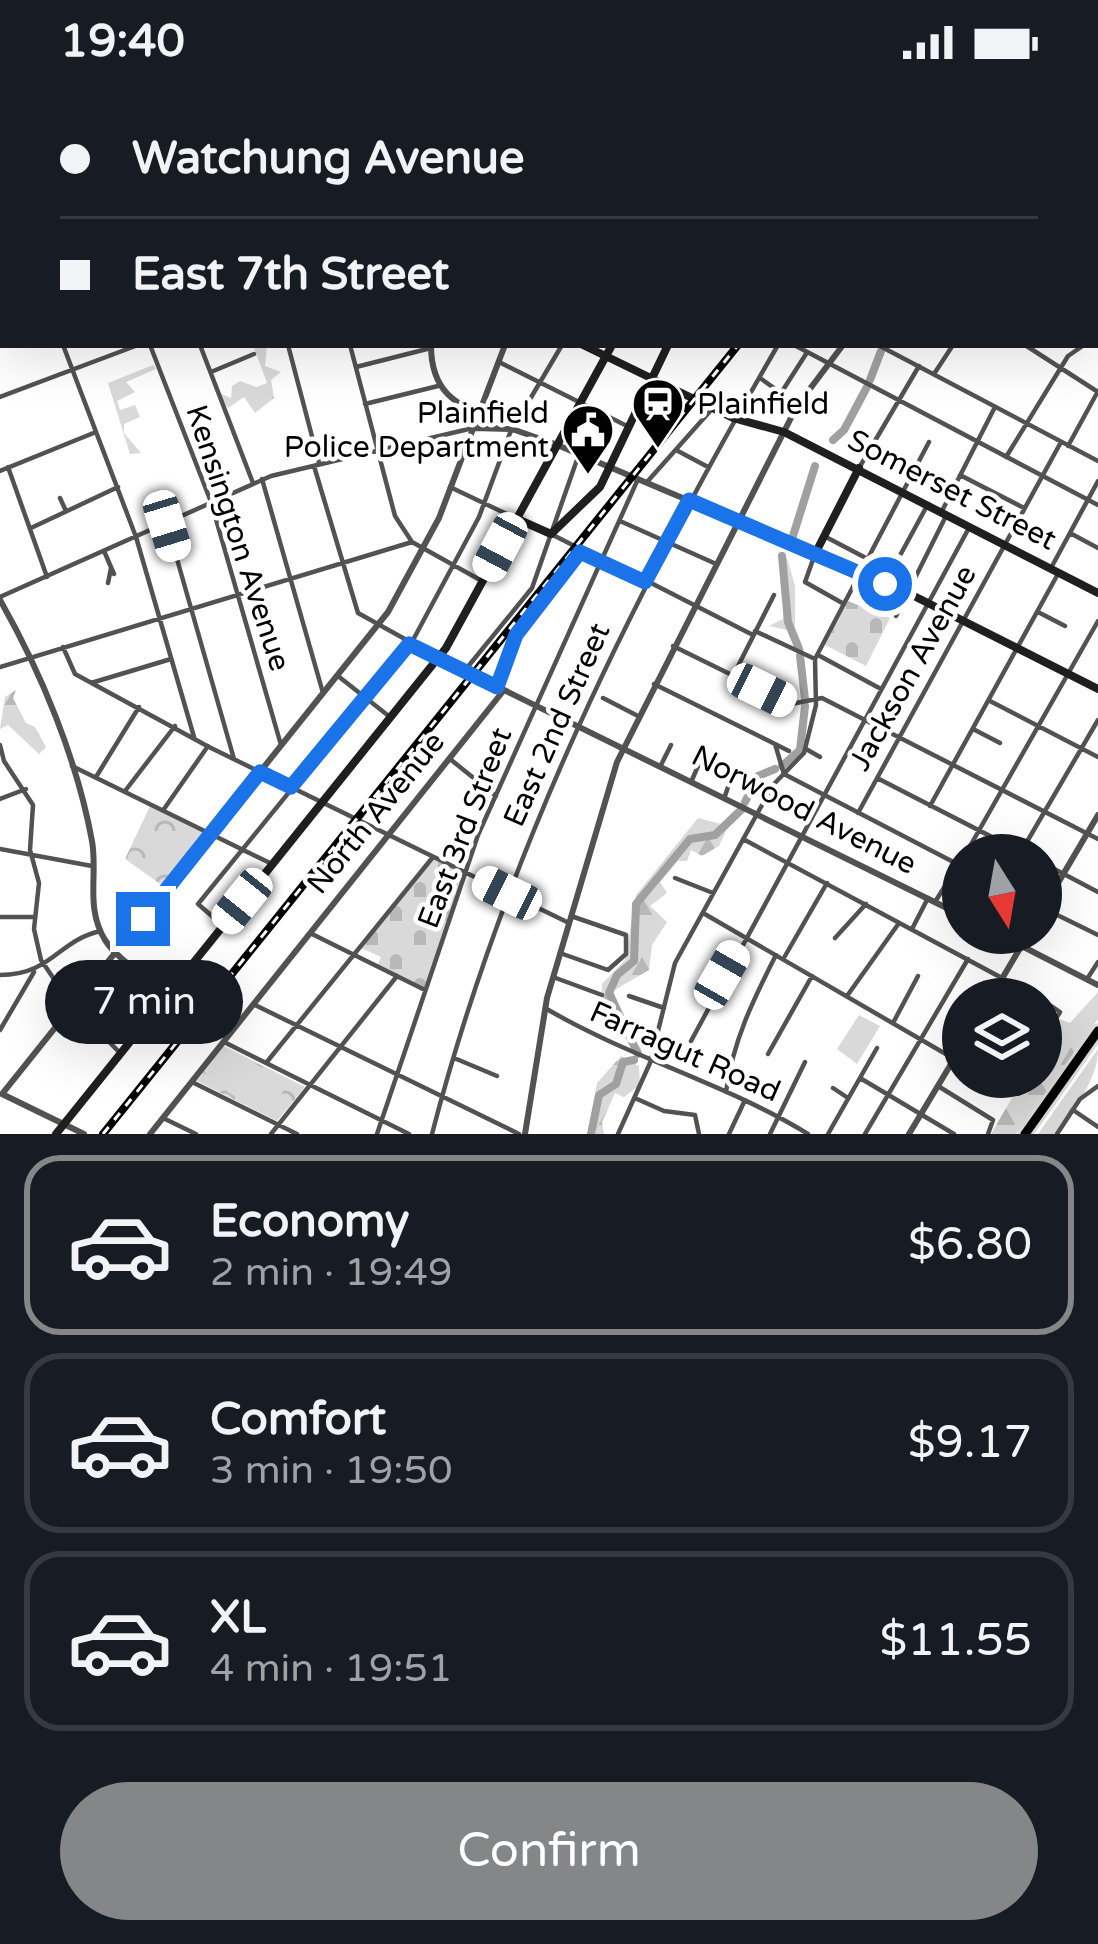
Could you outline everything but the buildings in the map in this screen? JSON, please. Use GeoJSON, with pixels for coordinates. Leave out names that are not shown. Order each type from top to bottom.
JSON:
{"type":"FeatureCollection","features":[{"type":"Feature","properties":{"kind":"highway"},"geometry":{"type":"LineString","coordinates":[[1027,1134],[1098,1034]]}},
{"type":"Feature","properties":{"kind":"main road","name":"Somerset Street"},"geometry":{"type":"LineString","coordinates":[[590,348],[712,409],[784,432],[859,468],[1098,592]]}},
{"type":"Feature","properties":{"kind":"main road"},"geometry":{"type":"LineString","coordinates":[[56,1134],[439,658],[610,348]]}},
{"type":"Feature","properties":{"kind":"main road"},"geometry":{"type":"LineString","coordinates":[[515,518],[550,534],[595,494],[666,348]]}},
{"type":"Feature","properties":{"kind":"main road"},"geometry":{"type":"LineString","coordinates":[[859,468],[815,554],[908,592],[1098,689]]}},
{"type":"Feature","properties":{"kind":"street"},"geometry":{"type":"LineString","coordinates":[[64,348],[136,537],[194,737]]}},
{"type":"Feature","properties":{"kind":"street"},"geometry":{"type":"LineString","coordinates":[[0,397],[130,348]]}},
{"type":"Feature","properties":{"kind":"street","name":"Kensington Avenue"},"geometry":{"type":"LineString","coordinates":[[151,348],[211,502],[281,745]]}},
{"type":"Feature","properties":{"kind":"street"},"geometry":{"type":"LineString","coordinates":[[201,348],[213,390],[253,483]]}},
{"type":"Feature","properties":{"kind":"street"},"geometry":{"type":"LineString","coordinates":[[289,348],[358,613],[439,658]]}},
{"type":"Feature","properties":{"kind":"street"},"geometry":{"type":"LineString","coordinates":[[351,348],[387,500],[412,542],[482,580]]}},
{"type":"Feature","properties":{"kind":"street"},"geometry":{"type":"LineString","coordinates":[[356,367],[424,348]]}},
{"type":"Feature","properties":{"kind":"street"},"geometry":{"type":"LineString","coordinates":[[431,348],[439,386],[452,402],[815,554],[806,582],[844,604]]}},
{"type":"Feature","properties":{"kind":"street"},"geometry":{"type":"LineString","coordinates":[[84,1134],[1,1094],[377,627],[423,549],[504,348]]}},
{"type":"Feature","properties":{"kind":"street"},"geometry":{"type":"LineString","coordinates":[[222,925],[198,904],[409,644],[483,503],[512,429],[560,348]]}},
{"type":"Feature","properties":{"kind":"street","name":"East 2nd Street"},"geometry":{"type":"LineString","coordinates":[[432,1134],[507,893],[579,726],[645,582],[776,348]]}},
{"type":"Feature","properties":{"kind":"street"},"geometry":{"type":"LineString","coordinates":[[800,348],[1098,505]]}},
{"type":"Feature","properties":{"kind":"street"},"geometry":{"type":"LineString","coordinates":[[254,1004],[522,1134],[553,977],[623,748],[784,432],[841,348]]}},
{"type":"Feature","properties":{"kind":"street"},"geometry":{"type":"LineString","coordinates":[[884,348],[1098,461]]}},
{"type":"Feature","properties":{"kind":"street"},"geometry":{"type":"LineString","coordinates":[[934,374],[951,348]]}},
{"type":"Feature","properties":{"kind":"street"},"geometry":{"type":"LineString","coordinates":[[1029,348],[1098,392]]}},
{"type":"Feature","properties":{"kind":"street"},"geometry":{"type":"LineString","coordinates":[[1006,457],[1058,370],[1081,348]]}},
{"type":"Feature","properties":{"kind":"street"},"geometry":{"type":"LineString","coordinates":[[760,378],[782,393],[807,352]]}},
{"type":"Feature","properties":{"kind":"street"},"geometry":{"type":"LineString","coordinates":[[211,373],[254,353]]}},
{"type":"Feature","properties":{"kind":"street"},"geometry":{"type":"LineString","coordinates":[[499,362],[627,426]]}},
{"type":"Feature","properties":{"kind":"street"},"geometry":{"type":"LineString","coordinates":[[859,468],[919,366]]}},
{"type":"Feature","properties":{"kind":"street"},"geometry":{"type":"LineString","coordinates":[[364,404],[439,386]]}},
{"type":"Feature","properties":{"kind":"street","name":"Jackson Avenue"},"geometry":{"type":"LineString","coordinates":[[858,813],[1042,475],[1098,392]]}},
{"type":"Feature","properties":{"kind":"street"},"geometry":{"type":"LineString","coordinates":[[896,616],[995,406]]}},
{"type":"Feature","properties":{"kind":"street"},"geometry":{"type":"LineString","coordinates":[[647,482],[712,409]]}},
{"type":"Feature","properties":{"kind":"street"},"geometry":{"type":"LineString","coordinates":[[167,993],[116,953],[101,931],[92,903],[92,838],[70,764],[0,598],[262,479],[473,428],[512,429]]}},
{"type":"Feature","properties":{"kind":"street"},"geometry":{"type":"LineString","coordinates":[[47,577],[4,469],[96,432]]}},
{"type":"Feature","properties":{"kind":"street"},"geometry":{"type":"LineString","coordinates":[[620,1133],[650,1063],[675,963],[758,812],[782,773],[806,749],[813,657],[929,442]]}},
{"type":"Feature","properties":{"kind":"street"},"geometry":{"type":"LineString","coordinates":[[676,450],[708,467]]}},
{"type":"Feature","properties":{"kind":"street"},"geometry":{"type":"LineString","coordinates":[[558,524],[579,454]]}},
{"type":"Feature","properties":{"kind":"street"},"geometry":{"type":"LineString","coordinates":[[960,475],[1024,508]]}},
{"type":"Feature","properties":{"kind":"street","name":"East 3rd Street"},"geometry":{"type":"LineString","coordinates":[[377,1134],[465,873],[638,478]]}},
{"type":"Feature","properties":{"kind":"street"},"geometry":{"type":"LineString","coordinates":[[262,479],[323,693]]}},
{"type":"Feature","properties":{"kind":"street"},"geometry":{"type":"LineString","coordinates":[[930,806],[1038,612],[1070,533],[1098,481]]}},
{"type":"Feature","properties":{"kind":"street"},"geometry":{"type":"LineString","coordinates":[[450,487],[515,518]]}},
{"type":"Feature","properties":{"kind":"street"},"geometry":{"type":"LineString","coordinates":[[31,528],[118,488]]}},
{"type":"Feature","properties":{"kind":"street"},"geometry":{"type":"LineString","coordinates":[[60,498],[66,511]]}},
{"type":"Feature","properties":{"kind":"street"},"geometry":{"type":"LineString","coordinates":[[885,584],[928,503]]}},
{"type":"Feature","properties":{"kind":"street"},"geometry":{"type":"LineString","coordinates":[[619,520],[714,562]]}},
{"type":"Feature","properties":{"kind":"street"},"geometry":{"type":"LineString","coordinates":[[167,524],[234,759]]}},
{"type":"Feature","properties":{"kind":"street"},"geometry":{"type":"LineString","coordinates":[[691,1041],[970,526]]}},
{"type":"Feature","properties":{"kind":"street"},"geometry":{"type":"LineString","coordinates":[[1070,533],[1098,548]]}},
{"type":"Feature","properties":{"kind":"street"},"geometry":{"type":"LineString","coordinates":[[464,671],[532,588],[550,534],[692,606],[881,689]]}},
{"type":"Feature","properties":{"kind":"street"},"geometry":{"type":"LineString","coordinates":[[824,536],[866,558]]}},
{"type":"Feature","properties":{"kind":"street"},"geometry":{"type":"LineString","coordinates":[[0,667],[412,542]]}},
{"type":"Feature","properties":{"kind":"street"},"geometry":{"type":"LineString","coordinates":[[104,551],[113,571],[108,583]]}},
{"type":"Feature","properties":{"kind":"street"},"geometry":{"type":"LineString","coordinates":[[501,688],[516,635],[580,552]]}},
{"type":"Feature","properties":{"kind":"street"},"geometry":{"type":"LineString","coordinates":[[733,676],[774,595]]}},
{"type":"Feature","properties":{"kind":"street"},"geometry":{"type":"LineString","coordinates":[[1038,612],[1064,626]]}},
{"type":"Feature","properties":{"kind":"street"},"geometry":{"type":"LineString","coordinates":[[977,834],[1098,621]]}},
{"type":"Feature","properties":{"kind":"street"},"geometry":{"type":"LineString","coordinates":[[673,646],[791,704],[809,700],[864,719],[1098,839]]}},
{"type":"Feature","properties":{"kind":"street"},"geometry":{"type":"LineString","coordinates":[[63,647],[75,674],[208,746],[507,893],[570,919],[626,934],[626,955],[608,970],[560,953]]}},
{"type":"Feature","properties":{"kind":"street"},"geometry":{"type":"LineString","coordinates":[[91,683],[171,658]]}},
{"type":"Feature","properties":{"kind":"street","name":"Norwood Avenue"},"geometry":{"type":"LineString","coordinates":[[439,658],[942,905]]}},
{"type":"Feature","properties":{"kind":"street"},"geometry":{"type":"LineString","coordinates":[[337,675],[390,717]]}},
{"type":"Feature","properties":{"kind":"street"},"geometry":{"type":"LineString","coordinates":[[654,684],[789,751]]}},
{"type":"Feature","properties":{"kind":"street","name":"North Avenue"},"geometry":{"type":"LineString","coordinates":[[150,1134],[450,759],[501,688]]}},
{"type":"Feature","properties":{"kind":"street"},"geometry":{"type":"LineString","coordinates":[[603,698],[638,716]]}},
{"type":"Feature","properties":{"kind":"street"},"geometry":{"type":"LineString","coordinates":[[990,701],[1098,758]]}},
{"type":"Feature","properties":{"kind":"street"},"geometry":{"type":"LineString","coordinates":[[96,777],[139,707]]}},
{"type":"Feature","properties":{"kind":"street"},"geometry":{"type":"LineString","coordinates":[[1034,834],[1098,719]]}},
{"type":"Feature","properties":{"kind":"street"},"geometry":{"type":"LineString","coordinates":[[125,791],[175,727]]}},
{"type":"Feature","properties":{"kind":"street"},"geometry":{"type":"LineString","coordinates":[[974,729],[1000,743]]}},
{"type":"Feature","properties":{"kind":"street"},"geometry":{"type":"LineString","coordinates":[[775,744],[776,764],[782,773],[942,852]]}},
{"type":"Feature","properties":{"kind":"street"},"geometry":{"type":"LineString","coordinates":[[661,765],[670,745]]}},
{"type":"Feature","properties":{"kind":"street"},"geometry":{"type":"LineString","coordinates":[[0,746],[4,761],[33,805],[32,856],[39,883],[35,916],[45,967],[73,1005],[120,1053]]}},
{"type":"Feature","properties":{"kind":"street"},"geometry":{"type":"LineString","coordinates":[[164,809],[208,746]]}},
{"type":"Feature","properties":{"kind":"street"},"geometry":{"type":"LineString","coordinates":[[806,749],[820,757]]}},
{"type":"Feature","properties":{"kind":"street"},"geometry":{"type":"LineString","coordinates":[[450,759],[496,796]]}},
{"type":"Feature","properties":{"kind":"street"},"geometry":{"type":"LineString","coordinates":[[692,780],[701,759]]}},
{"type":"Feature","properties":{"kind":"street"},"geometry":{"type":"LineString","coordinates":[[70,764],[272,863]]}},
{"type":"Feature","properties":{"kind":"street"},"geometry":{"type":"LineString","coordinates":[[725,796],[732,775]]}},
{"type":"Feature","properties":{"kind":"street"},"geometry":{"type":"LineString","coordinates":[[877,778],[985,834]]}},
{"type":"Feature","properties":{"kind":"street"},"geometry":{"type":"LineString","coordinates":[[0,799],[26,789]]}},
{"type":"Feature","properties":{"kind":"street"},"geometry":{"type":"LineString","coordinates":[[1098,815],[1063,874],[1098,892]]}},
{"type":"Feature","properties":{"kind":"street"},"geometry":{"type":"LineString","coordinates":[[743,839],[1002,978],[1017,954]]}},
{"type":"Feature","properties":{"kind":"street"},"geometry":{"type":"LineString","coordinates":[[0,849],[92,866]]}},
{"type":"Feature","properties":{"kind":"street"},"geometry":{"type":"LineString","coordinates":[[266,1063],[433,857]]}},
{"type":"Feature","properties":{"kind":"street"},"geometry":{"type":"LineString","coordinates":[[675,878],[713,893]]}},
{"type":"Feature","properties":{"kind":"street"},"geometry":{"type":"LineString","coordinates":[[727,1092],[740,1030],[826,883]]}},
{"type":"Feature","properties":{"kind":"street"},"geometry":{"type":"LineString","coordinates":[[912,929],[942,887]]}},
{"type":"Feature","properties":{"kind":"street"},"geometry":{"type":"LineString","coordinates":[[836,938],[866,904]]}},
{"type":"Feature","properties":{"kind":"street"},"geometry":{"type":"LineString","coordinates":[[703,913],[942,1052]]}},
{"type":"Feature","properties":{"kind":"street"},"geometry":{"type":"LineString","coordinates":[[0,917],[35,916]]}},
{"type":"Feature","properties":{"kind":"street"},"geometry":{"type":"LineString","coordinates":[[1062,918],[1098,935]]}},
{"type":"Feature","properties":{"kind":"street"},"geometry":{"type":"LineString","coordinates":[[847,996],[900,922]]}},
{"type":"Feature","properties":{"kind":"street"},"geometry":{"type":"LineString","coordinates":[[0,976],[34,972],[78,938],[101,931]]}},
{"type":"Feature","properties":{"kind":"street"},"geometry":{"type":"LineString","coordinates":[[310,933],[425,990]]}},
{"type":"Feature","properties":{"kind":"street"},"geometry":{"type":"LineString","coordinates":[[1039,954],[1098,985]]}},
{"type":"Feature","properties":{"kind":"street"},"geometry":{"type":"LineString","coordinates":[[865,1134],[968,959]]}},
{"type":"Feature","properties":{"kind":"street"},"geometry":{"type":"LineString","coordinates":[[1087,979],[1098,962]]}},
{"type":"Feature","properties":{"kind":"street"},"geometry":{"type":"LineString","coordinates":[[0,1030],[34,972]]}},
{"type":"Feature","properties":{"kind":"street"},"geometry":{"type":"LineString","coordinates":[[272,1134],[397,976]]}},
{"type":"Feature","properties":{"kind":"street"},"geometry":{"type":"LineString","coordinates":[[768,1054],[812,976]]}},
{"type":"Feature","properties":{"kind":"street"},"geometry":{"type":"LineString","coordinates":[[892,1023],[918,976]]}},
{"type":"Feature","properties":{"kind":"street"},"geometry":{"type":"LineString","coordinates":[[553,977],[602,995]]}},
{"type":"Feature","properties":{"kind":"street"},"geometry":{"type":"LineString","coordinates":[[629,996],[664,1008]]}},
{"type":"Feature","properties":{"kind":"street","name":"Farragut Road"},"geometry":{"type":"LineString","coordinates":[[545,1008],[650,1063],[746,1100],[808,1134]]}},
{"type":"Feature","properties":{"kind":"street"},"geometry":{"type":"LineString","coordinates":[[224,1042],[409,1134]]}},
{"type":"Feature","properties":{"kind":"street"},"geometry":{"type":"LineString","coordinates":[[828,1134],[877,1048]]}},
{"type":"Feature","properties":{"kind":"street"},"geometry":{"type":"LineString","coordinates":[[454,1058],[497,1076]]}},
{"type":"Feature","properties":{"kind":"street"},"geometry":{"type":"LineString","coordinates":[[770,1134],[805,1062]]}},
{"type":"Feature","properties":{"kind":"street"},"geometry":{"type":"LineString","coordinates":[[860,1078],[954,1134]]}},
{"type":"Feature","properties":{"kind":"street"},"geometry":{"type":"LineString","coordinates":[[910,1134],[942,1080]]}},
{"type":"Feature","properties":{"kind":"street"},"geometry":{"type":"LineString","coordinates":[[192,1082],[297,1134]]}},
{"type":"Feature","properties":{"kind":"street"},"geometry":{"type":"LineString","coordinates":[[1057,1134],[1075,1107],[1098,1086]]}},
{"type":"Feature","properties":{"kind":"street"},"geometry":{"type":"LineString","coordinates":[[938,1087],[993,1120],[988,1134]]}},
{"type":"Feature","properties":{"kind":"street"},"geometry":{"type":"LineString","coordinates":[[833,1088],[848,1098]]}},
{"type":"Feature","properties":{"kind":"street"},"geometry":{"type":"LineString","coordinates":[[637,1099],[667,1112],[695,1115],[699,1134]]}},
{"type":"Feature","properties":{"kind":"street"},"geometry":{"type":"LineString","coordinates":[[729,1134],[746,1100]]}},
{"type":"Feature","properties":{"kind":"street"},"geometry":{"type":"LineString","coordinates":[[1075,1107],[1098,1127]]}},
{"type":"Feature","properties":{"kind":"street"},"geometry":{"type":"LineString","coordinates":[[163,1118],[196,1134]]}},
{"type":"Feature","properties":{"kind":"green space"},"geometry":{"type":"Polygon","coordinates":[[[254,348],[267,348],[265,366],[281,372],[271,380],[274,398],[255,413],[244,397],[228,408],[217,392],[231,398],[232,386],[240,381],[256,387],[267,383],[254,348]]]}},
{"type":"Feature","properties":{"kind":"green space"},"geometry":{"type":"Polygon","coordinates":[[[153,365],[156,369],[126,382],[135,392],[117,401],[120,410],[135,405],[140,417],[124,424],[124,433],[141,453],[130,454],[108,383],[153,365]]]}},
{"type":"Feature","properties":{"kind":"green space"},"geometry":{"type":"Polygon","coordinates":[[[778,554],[787,558],[795,586],[795,628],[804,651],[796,648],[791,631],[769,626],[783,619],[785,592],[778,554]]]}},
{"type":"Feature","properties":{"kind":"green space"},"geometry":{"type":"Polygon","coordinates":[[[848,601],[890,618],[866,666],[825,645],[848,601]]]}},
{"type":"Feature","properties":{"kind":"green space"},"geometry":{"type":"Polygon","coordinates":[[[16,690],[13,698],[26,723],[35,727],[46,747],[39,754],[8,725],[0,729],[5,697],[16,690]]]}},
{"type":"Feature","properties":{"kind":"green space"},"geometry":{"type":"Polygon","coordinates":[[[150,806],[205,834],[163,886],[125,859],[150,806]]]}},
{"type":"Feature","properties":{"kind":"green space"},"geometry":{"type":"Polygon","coordinates":[[[698,818],[725,825],[719,846],[702,856],[691,850],[687,861],[678,861],[660,882],[667,893],[650,906],[667,922],[652,945],[649,970],[613,991],[624,1018],[637,1025],[642,1055],[619,1033],[617,1020],[601,1009],[602,984],[625,960],[636,895],[698,818]]]}},
{"type":"Feature","properties":{"kind":"green space"},"geometry":{"type":"Polygon","coordinates":[[[431,856],[464,872],[425,989],[377,966],[381,957],[359,947],[431,856]]]}},
{"type":"Feature","properties":{"kind":"green space"},"geometry":{"type":"Polygon","coordinates":[[[1098,992],[1098,1019],[1062,1069],[1062,1020],[1070,1023],[1098,992]]]}},
{"type":"Feature","properties":{"kind":"green space"},"geometry":{"type":"Polygon","coordinates":[[[859,1015],[880,1026],[857,1064],[837,1049],[859,1015]]]}},
{"type":"Feature","properties":{"kind":"green space"},"geometry":{"type":"Polygon","coordinates":[[[224,1046],[305,1087],[277,1121],[197,1081],[224,1046]]]}},
{"type":"Feature","properties":{"kind":"green space"},"geometry":{"type":"Polygon","coordinates":[[[1098,1049],[1089,1083],[1070,1115],[1056,1134],[1038,1134],[1098,1049]]]}},
{"type":"Feature","properties":{"kind":"green space"},"geometry":{"type":"Polygon","coordinates":[[[621,1056],[639,1066],[640,1085],[624,1097],[615,1093],[602,1122],[604,1134],[588,1134],[597,1083],[621,1056]]]}},
{"type":"Feature","properties":{"kind":"green space"},"geometry":{"type":"Polygon","coordinates":[[[243,1058],[288,1080],[272,1114],[227,1092],[243,1058]]]}},
{"type":"Feature","properties":{"kind":"green space"},"geometry":{"type":"Polygon","coordinates":[[[1012,1098],[1042,1098],[1016,1134],[991,1134],[1012,1098]]]}},
{"type":"Feature","properties":{"kind":"waterway"},"geometry":{"type":"LineString","coordinates":[[870,380],[881,351]]}},
{"type":"Feature","properties":{"kind":"waterway"},"geometry":{"type":"LineString","coordinates":[[833,440],[844,430],[867,387]]}},
{"type":"Feature","properties":{"kind":"waterway"},"geometry":{"type":"LineString","coordinates":[[792,539],[815,466]]}},
{"type":"Feature","properties":{"kind":"waterway"},"geometry":{"type":"LineString","coordinates":[[782,556],[788,622],[799,649]]}},
{"type":"Feature","properties":{"kind":"waterway"},"geometry":{"type":"LineString","coordinates":[[800,656],[805,699]]}},
{"type":"Feature","properties":{"kind":"waterway"},"geometry":{"type":"LineString","coordinates":[[782,766],[800,750],[805,706]]}},
{"type":"Feature","properties":{"kind":"waterway"},"geometry":{"type":"LineString","coordinates":[[745,802],[758,776],[775,769]]}},
{"type":"Feature","properties":{"kind":"waterway"},"geometry":{"type":"LineString","coordinates":[[638,1054],[609,993],[617,975],[634,961],[636,904],[690,839],[715,835],[742,809]]}},
{"type":"Feature","properties":{"kind":"waterway"},"geometry":{"type":"LineString","coordinates":[[591,1134],[599,1095],[616,1084],[623,1062],[634,1060]]}},
{"type":"Feature","properties":{"kind":"railway"},"geometry":{"type":"LineString","coordinates":[[103,1134],[736,348]]}},
{"type":"Feature","properties":{"kind":"place","name":"Plainfield"},"geometry":{"type":"Point","coordinates":[658,450]}},
{"type":"Feature","properties":{"kind":"place","name":"Plainfield Police Department"},"geometry":{"type":"Point","coordinates":[588,476]}},
{"type":"Feature","properties":{"kind":"route"},"geometry":{"type":"LineString","coordinates":[[143,919],[260,772],[291,787],[409,644],[497,687],[516,635],[580,552],[600,557],[645,582],[689,500],[885,584]]}}]}
